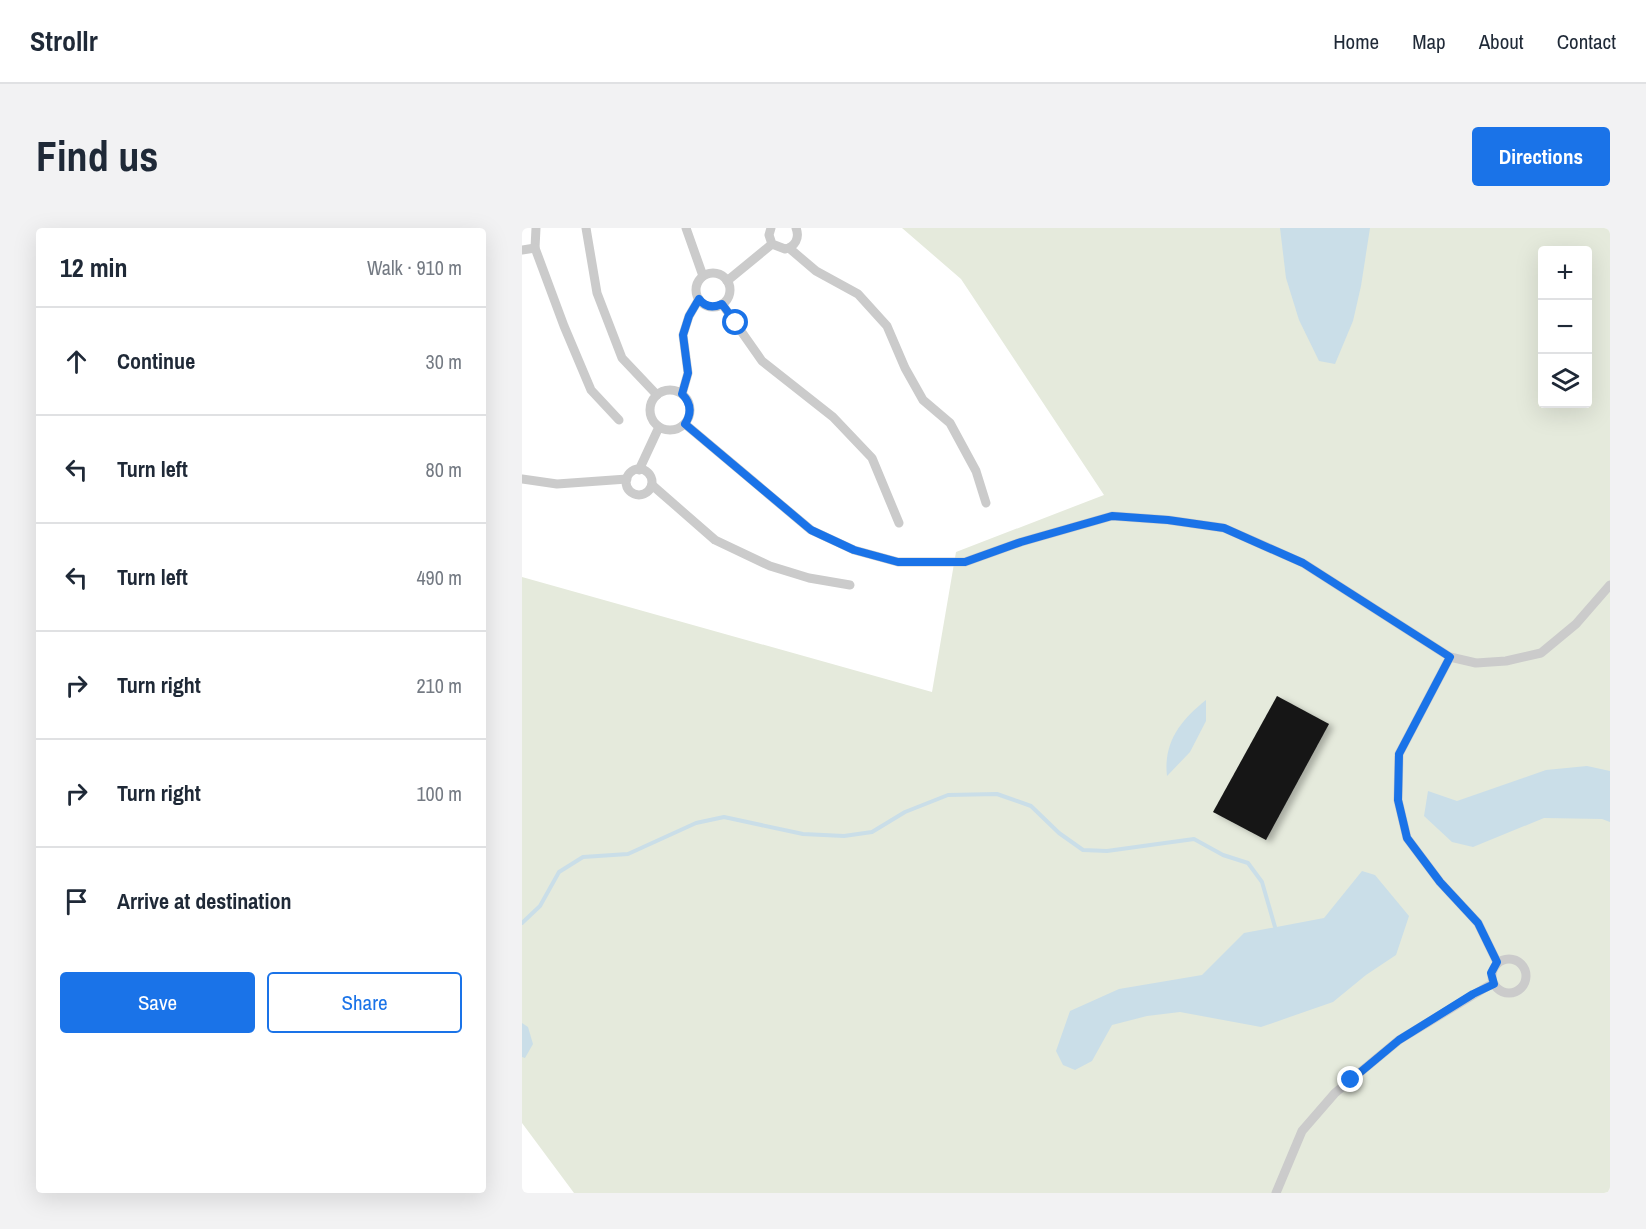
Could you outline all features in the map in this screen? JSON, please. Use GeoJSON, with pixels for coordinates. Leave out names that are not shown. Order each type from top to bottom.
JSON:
{"type":"FeatureCollection","features":[{"type":"Feature","properties":{"kind":"street"},"geometry":{"type":"LineString","coordinates":[[536,228],[535,248],[591,390],[619,420]]}},
{"type":"Feature","properties":{"kind":"street"},"geometry":{"type":"LineString","coordinates":[[586,228],[597,293],[622,358],[657,395]]}},
{"type":"Feature","properties":{"kind":"street"},"geometry":{"type":"LineString","coordinates":[[686,228],[703,276]]}},
{"type":"Feature","properties":{"kind":"street"},"geometry":{"type":"LineString","coordinates":[[771,228],[769,235],[772,244],[780,249],[789,248],[796,242],[798,232],[796,228]]}},
{"type":"Feature","properties":{"kind":"street"},"geometry":{"type":"LineString","coordinates":[[727,281],[772,244]]}},
{"type":"Feature","properties":{"kind":"street"},"geometry":{"type":"LineString","coordinates":[[522,250],[535,248]]}},
{"type":"Feature","properties":{"kind":"street"},"geometry":{"type":"LineString","coordinates":[[789,248],[816,271],[858,294],[887,326],[922,400],[950,423],[976,471],[986,503]]}},
{"type":"Feature","properties":{"kind":"street"},"geometry":{"type":"LineString","coordinates":[[719,274],[727,281],[729,291],[722,304],[707,306],[699,299],[696,289],[703,276],[719,274]]}},
{"type":"Feature","properties":{"kind":"street"},"geometry":{"type":"LineString","coordinates":[[682,394],[688,373],[683,335],[689,316],[699,299]]}},
{"type":"Feature","properties":{"kind":"street"},"geometry":{"type":"LineString","coordinates":[[722,304],[762,361],[833,417],[872,458],[899,523]]}},
{"type":"Feature","properties":{"kind":"street"},"geometry":{"type":"LineString","coordinates":[[669,390],[682,394],[690,405],[689,418],[685,424],[675,430],[659,427],[650,412],[653,400],[657,395],[669,390]]}},
{"type":"Feature","properties":{"kind":"street"},"geometry":{"type":"LineString","coordinates":[[685,424],[811,530],[854,550],[898,562],[965,562],[1021,542],[1112,516],[1168,520],[1224,528],[1303,563],[1450,657],[1476,663],[1506,661],[1541,653],[1576,624],[1610,585]]}},
{"type":"Feature","properties":{"kind":"street"},"geometry":{"type":"LineString","coordinates":[[639,470],[659,427]]}},
{"type":"Feature","properties":{"kind":"street"},"geometry":{"type":"LineString","coordinates":[[652,486],[647,493],[634,494],[628,488],[627,479],[631,472],[639,470],[649,474],[652,486],[716,540],[770,567],[809,578],[850,585]]}},
{"type":"Feature","properties":{"kind":"street"},"geometry":{"type":"LineString","coordinates":[[522,479],[558,484],[627,479]]}},
{"type":"Feature","properties":{"kind":"street"},"geometry":{"type":"LineString","coordinates":[[1450,657],[1399,754],[1398,800],[1407,838],[1440,882],[1478,923],[1497,962]]}},
{"type":"Feature","properties":{"kind":"street"},"geometry":{"type":"LineString","coordinates":[[1508,958],[1518,961],[1525,970],[1525,981],[1518,990],[1508,993],[1494,984],[1491,973],[1497,962],[1508,958]]}},
{"type":"Feature","properties":{"kind":"street"},"geometry":{"type":"LineString","coordinates":[[1276,1193],[1302,1131],[1335,1093],[1399,1040],[1494,984]]}},
{"type":"Feature","properties":{"kind":"shaded area"},"geometry":{"type":"Polygon","coordinates":[[[902,228],[1610,228],[1610,1193],[574,1193],[522,1123],[522,577],[932,692],[956,552],[1104,495],[961,279],[902,228]]]}},
{"type":"Feature","properties":{"kind":"water"},"geometry":{"type":"Polygon","coordinates":[[[1280,228],[1370,228],[1353,321],[1335,364],[1319,361],[1299,320],[1286,278],[1280,228]]]}},
{"type":"Feature","properties":{"kind":"water"},"geometry":{"type":"Polygon","coordinates":[[[1206,700],[1206,721],[1190,752],[1167,776],[1171,742],[1182,724],[1206,700]]]}},
{"type":"Feature","properties":{"kind":"water"},"geometry":{"type":"Polygon","coordinates":[[[1587,766],[1610,771],[1610,822],[1602,819],[1544,818],[1473,847],[1452,842],[1424,816],[1428,791],[1457,801],[1546,770],[1587,766]]]}},
{"type":"Feature","properties":{"kind":"water"},"geometry":{"type":"Polygon","coordinates":[[[1362,871],[1375,875],[1409,916],[1396,955],[1366,975],[1333,1002],[1261,1027],[1180,1012],[1147,1016],[1112,1025],[1092,1061],[1075,1070],[1063,1065],[1056,1051],[1070,1011],[1119,989],[1202,975],[1244,933],[1324,918],[1362,871]]]}},
{"type":"Feature","properties":{"kind":"water"},"geometry":{"type":"Polygon","coordinates":[[[522,1023],[528,1027],[533,1044],[525,1058],[522,1057],[522,1023]]]}},
{"type":"Feature","properties":{"kind":"building"},"geometry":{"type":"Polygon","coordinates":[[[1277,696],[1329,724],[1266,840],[1213,812],[1277,696]]]}},
{"type":"Feature","properties":{"kind":"waterway"},"geometry":{"type":"LineString","coordinates":[[522,923],[540,906],[559,872],[583,857],[628,854],[696,823],[724,817],[803,834],[844,836],[872,832],[905,812],[948,795],[997,794],[1031,806],[1059,833],[1083,850],[1107,851],[1194,839],[1223,855],[1248,863],[1262,882],[1275,927]]}},
{"type":"Feature","properties":{"kind":"route"},"geometry":{"type":"LineString","coordinates":[[736,323],[722,304],[707,306],[699,299],[689,316],[683,335],[688,373],[682,394],[690,405],[689,418],[685,424],[811,530],[854,550],[898,562],[965,562],[1021,542],[1112,516],[1168,520],[1224,528],[1303,563],[1450,657],[1399,754],[1398,800],[1407,838],[1440,882],[1478,923],[1497,962],[1491,973],[1494,984],[1473,994],[1399,1040],[1351,1080]]}}]}
